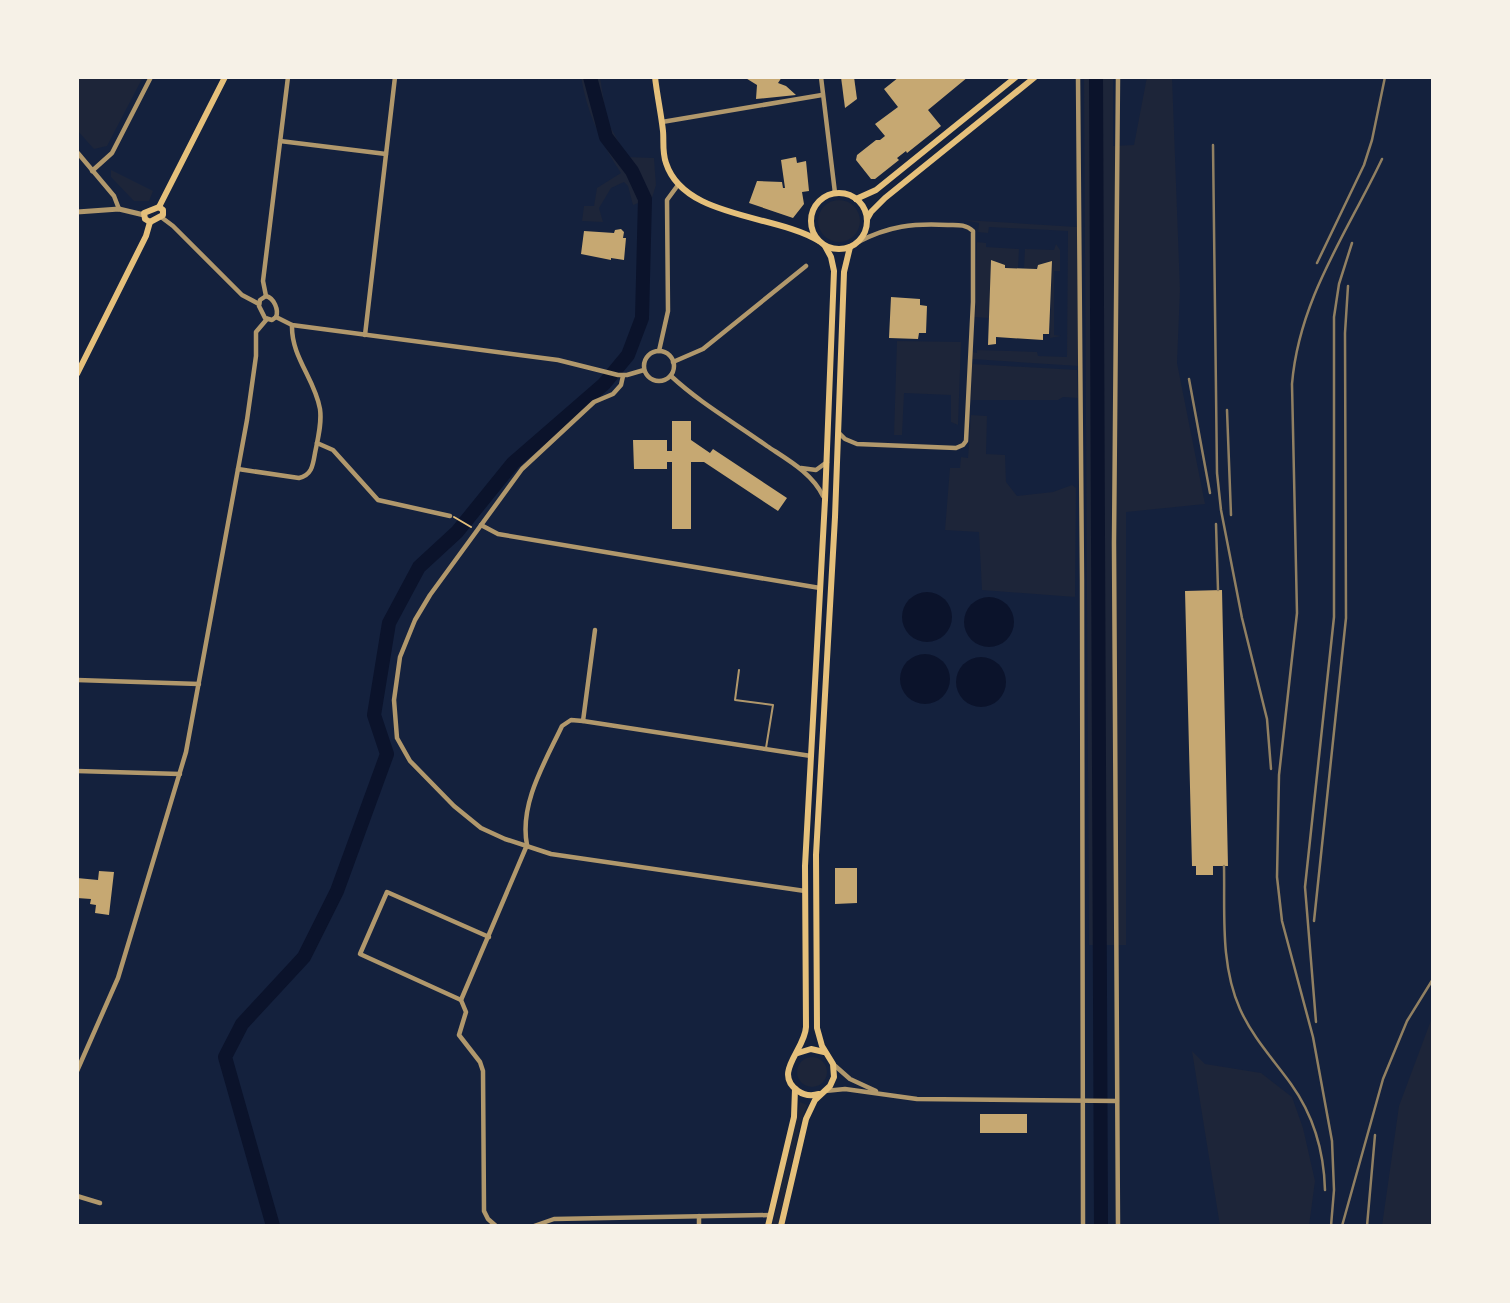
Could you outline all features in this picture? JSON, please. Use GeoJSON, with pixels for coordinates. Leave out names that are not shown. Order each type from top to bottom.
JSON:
{"type":"FeatureCollection","features":[{"type":"Feature","properties":{"kind":"main road"},"geometry":{"type":"LineString","coordinates":[[150,222],[144,215],[147,211],[159,207],[225,77]]}},
{"type":"Feature","properties":{"kind":"main road"},"geometry":{"type":"LineString","coordinates":[[654,77],[662,121],[665,161],[678,185],[701,200],[775,226],[794,229],[837,250],[858,242],[864,233],[867,219],[877,205],[1035,77]]}},
{"type":"Feature","properties":{"kind":"main road"},"geometry":{"type":"LineString","coordinates":[[856,199],[876,190],[1016,77]]}},
{"type":"Feature","properties":{"kind":"main road"},"geometry":{"type":"LineString","coordinates":[[822,1093],[806,1095],[795,1088],[789,1080],[788,1070],[791,1060],[804,1041],[806,1027],[805,891],[834,271],[831,257],[812,230],[811,218],[820,200],[835,193],[856,199],[863,206],[867,219]]}},
{"type":"Feature","properties":{"kind":"main road"},"geometry":{"type":"LineString","coordinates":[[77,374],[146,236],[150,222],[161,217],[164,212],[159,207]]}},
{"type":"Feature","properties":{"kind":"main road"},"geometry":{"type":"LineString","coordinates":[[794,229],[811,218]]}},
{"type":"Feature","properties":{"kind":"main road"},"geometry":{"type":"LineString","coordinates":[[781,1226],[806,1119],[834,1079],[833,1064],[817,1028],[816,863],[839,433],[844,272],[850,247]]}},
{"type":"Feature","properties":{"kind":"main road"},"geometry":{"type":"LineString","coordinates":[[798,1053],[811,1048],[826,1053]]}},
{"type":"Feature","properties":{"kind":"main road"},"geometry":{"type":"LineString","coordinates":[[768,1226],[792,1124],[795,1088]]}},
{"type":"Feature","properties":{"kind":"street"},"geometry":{"type":"LineString","coordinates":[[92,171],[112,153],[151,77]]}},
{"type":"Feature","properties":{"kind":"street"},"geometry":{"type":"LineString","coordinates":[[267,319],[272,320],[278,312],[273,301],[266,296],[263,281],[288,77]]}},
{"type":"Feature","properties":{"kind":"street"},"geometry":{"type":"LineString","coordinates":[[365,335],[395,77]]}},
{"type":"Feature","properties":{"kind":"street"},"geometry":{"type":"LineString","coordinates":[[821,77],[835,193]]}},
{"type":"Feature","properties":{"kind":"street"},"geometry":{"type":"LineString","coordinates":[[1078,77],[1083,1226]]}},
{"type":"Feature","properties":{"kind":"street"},"geometry":{"type":"LineString","coordinates":[[1118,77],[1114,542],[1118,1226]]}},
{"type":"Feature","properties":{"kind":"street"},"geometry":{"type":"LineString","coordinates":[[662,121],[822,95]]}},
{"type":"Feature","properties":{"kind":"street"},"geometry":{"type":"LineString","coordinates":[[280,141],[386,154]]}},
{"type":"Feature","properties":{"kind":"street"},"geometry":{"type":"LineString","coordinates":[[77,152],[116,199],[120,209]]}},
{"type":"Feature","properties":{"kind":"street"},"geometry":{"type":"LineString","coordinates":[[659,351],[668,304],[667,200],[678,185]]}},
{"type":"Feature","properties":{"kind":"street"},"geometry":{"type":"LineString","coordinates":[[77,212],[120,209],[144,215]]}},
{"type":"Feature","properties":{"kind":"street"},"geometry":{"type":"LineString","coordinates":[[161,217],[242,295],[259,304],[267,319]]}},
{"type":"Feature","properties":{"kind":"street"},"geometry":{"type":"LineString","coordinates":[[839,433],[857,444],[956,448],[966,441],[973,231],[965,226],[914,223],[873,234],[858,242]]}},
{"type":"Feature","properties":{"kind":"street"},"geometry":{"type":"LineString","coordinates":[[673,362],[703,349],[806,266]]}},
{"type":"Feature","properties":{"kind":"street"},"geometry":{"type":"LineString","coordinates":[[259,304],[266,296]]}},
{"type":"Feature","properties":{"kind":"street"},"geometry":{"type":"LineString","coordinates":[[276,317],[292,325],[558,360],[620,375],[644,370]]}},
{"type":"Feature","properties":{"kind":"street"},"geometry":{"type":"LineString","coordinates":[[77,1072],[124,962],[180,774],[238,469],[254,369],[256,332],[267,319]]}},
{"type":"Feature","properties":{"kind":"street"},"geometry":{"type":"LineString","coordinates":[[238,469],[304,477],[312,470],[320,422],[319,406],[293,345],[292,325]]}},
{"type":"Feature","properties":{"kind":"street"},"geometry":{"type":"LineString","coordinates":[[659,351],[667,354],[673,362],[671,376],[664,381],[648,377],[644,370],[647,356],[659,351]]}},
{"type":"Feature","properties":{"kind":"street"},"geometry":{"type":"LineString","coordinates":[[620,375],[621,385],[612,394],[594,402],[522,469],[429,595],[400,657],[394,700],[395,728],[399,743],[410,761],[458,810],[492,833],[551,854],[805,891]]}},
{"type":"Feature","properties":{"kind":"street"},"geometry":{"type":"LineString","coordinates":[[671,376],[695,396],[797,466],[818,487],[825,500]]}},
{"type":"Feature","properties":{"kind":"street"},"geometry":{"type":"LineString","coordinates":[[317,443],[333,450],[379,500],[450,516]]}},
{"type":"Feature","properties":{"kind":"street"},"geometry":{"type":"LineString","coordinates":[[797,466],[813,471],[827,462]]}},
{"type":"Feature","properties":{"kind":"street"},"geometry":{"type":"LineString","coordinates":[[481,525],[498,534],[821,588]]}},
{"type":"Feature","properties":{"kind":"street"},"geometry":{"type":"LineString","coordinates":[[583,721],[595,630]]}},
{"type":"Feature","properties":{"kind":"street"},"geometry":{"type":"LineString","coordinates":[[77,680],[199,684]]}},
{"type":"Feature","properties":{"kind":"street"},"geometry":{"type":"LineString","coordinates":[[461,1000],[527,845],[524,826],[529,801],[560,729],[568,720],[811,756]]}},
{"type":"Feature","properties":{"kind":"street"},"geometry":{"type":"LineString","coordinates":[[77,771],[180,774]]}},
{"type":"Feature","properties":{"kind":"street"},"geometry":{"type":"LineString","coordinates":[[489,937],[387,892],[360,954],[461,1000],[466,1012],[459,1035],[483,1071],[484,1210],[489,1221],[496,1226]]}},
{"type":"Feature","properties":{"kind":"street"},"geometry":{"type":"LineString","coordinates":[[833,1064],[850,1079],[883,1093]]}},
{"type":"Feature","properties":{"kind":"street"},"geometry":{"type":"LineString","coordinates":[[822,1093],[845,1089],[918,1099],[1117,1101]]}},
{"type":"Feature","properties":{"kind":"street"},"geometry":{"type":"LineString","coordinates":[[77,1196],[100,1203]]}},
{"type":"Feature","properties":{"kind":"street"},"geometry":{"type":"LineString","coordinates":[[534,1226],[554,1219],[771,1215]]}},
{"type":"Feature","properties":{"kind":"street"},"geometry":{"type":"LineString","coordinates":[[699,1216],[699,1226]]}},
{"type":"Feature","properties":{"kind":"lane"},"geometry":{"type":"LineString","coordinates":[[739,670],[735,700],[773,705],[766,750]]}},
{"type":"Feature","properties":{"kind":"path"},"geometry":{"type":"LineString","coordinates":[[459,519],[471,528]]}},
{"type":"Feature","properties":{"kind":"shaded area"},"geometry":{"type":"Polygon","coordinates":[[[77,77],[143,77],[107,146],[94,149],[77,130],[77,77]]]}},
{"type":"Feature","properties":{"kind":"shaded area"},"geometry":{"type":"Polygon","coordinates":[[[581,77],[600,77],[607,121],[627,157],[654,158],[656,185],[652,198],[633,205],[628,186],[624,182],[611,188],[599,208],[603,222],[582,221],[584,206],[594,206],[597,188],[621,173],[596,127],[581,77]]]}},
{"type":"Feature","properties":{"kind":"shaded area"},"geometry":{"type":"Polygon","coordinates":[[[1084,77],[1113,77],[1113,146],[1134,145],[1147,77],[1172,77],[1180,290],[1177,363],[1205,504],[1126,512],[1126,945],[1089,945],[1084,77]]]}},
{"type":"Feature","properties":{"kind":"shaded area"},"geometry":{"type":"Polygon","coordinates":[[[111,170],[153,191],[149,201],[134,201],[111,177],[111,170]]]}},
{"type":"Feature","properties":{"kind":"shaded area"},"geometry":{"type":"Polygon","coordinates":[[[839,200],[854,206],[860,221],[854,236],[839,242],[824,236],[818,221],[824,206],[839,200]]]}},
{"type":"Feature","properties":{"kind":"shaded area"},"geometry":{"type":"Polygon","coordinates":[[[964,220],[1077,227],[1079,366],[972,359],[972,352],[977,353],[977,350],[1037,352],[1038,356],[1067,357],[1068,231],[989,227],[988,233],[978,232],[979,223],[964,220]]]}},
{"type":"Feature","properties":{"kind":"shaded area"},"geometry":{"type":"Polygon","coordinates":[[[977,242],[986,243],[986,247],[1019,249],[1018,268],[1005,268],[1005,265],[991,260],[989,318],[974,317],[977,242]]]}},
{"type":"Feature","properties":{"kind":"shaded area"},"geometry":{"type":"Polygon","coordinates":[[[1056,244],[1060,250],[1060,271],[1054,271],[1054,335],[1061,336],[1050,338],[1052,261],[1038,265],[1037,269],[1024,268],[1025,249],[1054,250],[1056,244]]]}},
{"type":"Feature","properties":{"kind":"shaded area"},"geometry":{"type":"Polygon","coordinates":[[[897,341],[961,342],[958,425],[951,422],[951,395],[904,393],[902,435],[894,435],[897,341]]]}},
{"type":"Feature","properties":{"kind":"shaded area"},"geometry":{"type":"Polygon","coordinates":[[[972,364],[1077,370],[1078,398],[971,400],[972,364]]]}},
{"type":"Feature","properties":{"kind":"shaded area"},"geometry":{"type":"Polygon","coordinates":[[[971,415],[987,416],[986,454],[1005,455],[1006,482],[1017,496],[1053,492],[1072,485],[1076,488],[1075,597],[982,590],[979,532],[945,530],[950,468],[960,468],[961,457],[968,458],[971,415]]]}},
{"type":"Feature","properties":{"kind":"shaded area"},"geometry":{"type":"Polygon","coordinates":[[[927,592],[945,599],[952,617],[945,635],[927,642],[909,635],[902,617],[909,599],[927,592]]]}},
{"type":"Feature","properties":{"kind":"shaded area"},"geometry":{"type":"Polygon","coordinates":[[[989,597],[1007,604],[1014,622],[1007,640],[989,647],[971,640],[964,622],[971,604],[989,597]]]}},
{"type":"Feature","properties":{"kind":"shaded area"},"geometry":{"type":"Polygon","coordinates":[[[925,654],[943,661],[950,679],[943,697],[925,704],[907,697],[900,679],[907,661],[925,654]]]}},
{"type":"Feature","properties":{"kind":"shaded area"},"geometry":{"type":"Polygon","coordinates":[[[981,657],[999,664],[1006,682],[999,700],[981,707],[963,700],[956,682],[963,664],[981,657]]]}},
{"type":"Feature","properties":{"kind":"shaded area"},"geometry":{"type":"Polygon","coordinates":[[[1433,1015],[1433,1226],[1382,1226],[1399,1106],[1433,1015]]]}},
{"type":"Feature","properties":{"kind":"shaded area"},"geometry":{"type":"Polygon","coordinates":[[[1192,1051],[1205,1064],[1261,1073],[1292,1097],[1303,1128],[1315,1181],[1309,1226],[1220,1226],[1192,1051]]]}},
{"type":"Feature","properties":{"kind":"shaded area"},"geometry":{"type":"Polygon","coordinates":[[[812,1057],[823,1061],[827,1072],[823,1083],[812,1087],[801,1083],[797,1072],[801,1061],[812,1057]]]}},
{"type":"Feature","properties":{"kind":"shaded area"},"geometry":{"type":"Polygon","coordinates":[[[800,1102],[807,1105],[778,1226],[772,1226],[800,1102]]]}},
{"type":"Feature","properties":{"kind":"building"},"geometry":{"type":"Polygon","coordinates":[[[744,77],[782,77],[778,83],[796,95],[756,99],[757,85],[744,77]]]}},
{"type":"Feature","properties":{"kind":"building"},"geometry":{"type":"Polygon","coordinates":[[[841,77],[854,77],[857,99],[845,108],[841,77]]]}},
{"type":"Feature","properties":{"kind":"building"},"geometry":{"type":"Polygon","coordinates":[[[899,77],[968,77],[928,110],[941,126],[897,158],[899,160],[875,179],[871,179],[856,160],[857,155],[885,136],[875,124],[898,107],[884,89],[899,77]]]}},
{"type":"Feature","properties":{"kind":"building"},"geometry":{"type":"Polygon","coordinates":[[[796,157],[797,163],[806,161],[809,191],[802,192],[804,204],[793,218],[749,203],[757,181],[782,182],[785,188],[781,160],[796,157]]]}},
{"type":"Feature","properties":{"kind":"building"},"geometry":{"type":"Polygon","coordinates":[[[621,229],[624,232],[623,238],[626,238],[624,260],[581,254],[584,231],[614,233],[615,230],[621,229]]]}},
{"type":"Feature","properties":{"kind":"building"},"geometry":{"type":"Polygon","coordinates":[[[991,260],[1005,265],[1005,268],[1037,269],[1038,265],[1052,261],[1049,334],[1043,334],[1043,340],[996,337],[996,344],[988,345],[991,260]]]}},
{"type":"Feature","properties":{"kind":"building"},"geometry":{"type":"Polygon","coordinates":[[[891,297],[920,299],[920,305],[927,306],[926,333],[919,333],[918,339],[889,338],[891,297]]]}},
{"type":"Feature","properties":{"kind":"building"},"geometry":{"type":"Polygon","coordinates":[[[672,421],[691,421],[691,440],[710,453],[713,449],[787,498],[778,511],[704,462],[691,462],[691,529],[672,529],[672,462],[667,462],[667,469],[634,469],[633,440],[667,440],[667,451],[672,451],[672,421]]]}},
{"type":"Feature","properties":{"kind":"building"},"geometry":{"type":"Polygon","coordinates":[[[1222,590],[1228,866],[1213,866],[1213,875],[1196,875],[1196,866],[1192,866],[1185,591],[1222,590]]]}},
{"type":"Feature","properties":{"kind":"building"},"geometry":{"type":"Polygon","coordinates":[[[835,868],[857,868],[857,903],[835,904],[835,868]]]}},
{"type":"Feature","properties":{"kind":"building"},"geometry":{"type":"Polygon","coordinates":[[[99,871],[114,872],[109,915],[95,913],[96,905],[90,904],[91,899],[77,898],[77,878],[98,880],[99,871]]]}},
{"type":"Feature","properties":{"kind":"building"},"geometry":{"type":"Polygon","coordinates":[[[980,1114],[1027,1114],[1027,1133],[980,1133],[980,1114]]]}},
{"type":"Feature","properties":{"kind":"waterway"},"geometry":{"type":"LineString","coordinates":[[273,1226],[225,1057],[242,1024],[304,957],[337,891],[387,754],[374,715],[389,623],[419,567],[457,532],[513,463],[604,384],[628,355],[642,318],[645,199],[632,171],[606,137],[590,77]]}},
{"type":"Feature","properties":{"kind":"waterway"},"geometry":{"type":"LineString","coordinates":[[1096,77],[1101,1226]]}},
{"type":"Feature","properties":{"kind":"railway"},"geometry":{"type":"LineString","coordinates":[[1317,263],[1364,165],[1385,77]]}},
{"type":"Feature","properties":{"kind":"railway"},"geometry":{"type":"LineString","coordinates":[[1213,145],[1217,473],[1221,510],[1242,618],[1267,719],[1271,769]]}},
{"type":"Feature","properties":{"kind":"railway"},"geometry":{"type":"LineString","coordinates":[[1331,1226],[1334,1190],[1332,1141],[1313,1037],[1282,921],[1277,877],[1279,775],[1297,613],[1292,384],[1296,353],[1314,295],[1382,159]]}},
{"type":"Feature","properties":{"kind":"railway"},"geometry":{"type":"LineString","coordinates":[[1316,1022],[1305,887],[1334,617],[1334,317],[1339,284],[1352,243]]}},
{"type":"Feature","properties":{"kind":"railway"},"geometry":{"type":"LineString","coordinates":[[1314,921],[1346,618],[1345,333],[1348,286]]}},
{"type":"Feature","properties":{"kind":"railway"},"geometry":{"type":"LineString","coordinates":[[1189,379],[1210,493]]}},
{"type":"Feature","properties":{"kind":"railway"},"geometry":{"type":"LineString","coordinates":[[1227,410],[1231,515]]}},
{"type":"Feature","properties":{"kind":"railway"},"geometry":{"type":"LineString","coordinates":[[1216,524],[1218,590]]}},
{"type":"Feature","properties":{"kind":"railway"},"geometry":{"type":"LineString","coordinates":[[1224,866],[1226,956],[1234,992],[1251,1029],[1299,1096],[1312,1122],[1320,1148],[1325,1190]]}},
{"type":"Feature","properties":{"kind":"railway"},"geometry":{"type":"LineString","coordinates":[[1342,1226],[1383,1079],[1407,1021],[1433,979]]}},
{"type":"Feature","properties":{"kind":"railway"},"geometry":{"type":"LineString","coordinates":[[1367,1226],[1375,1135]]}}]}
